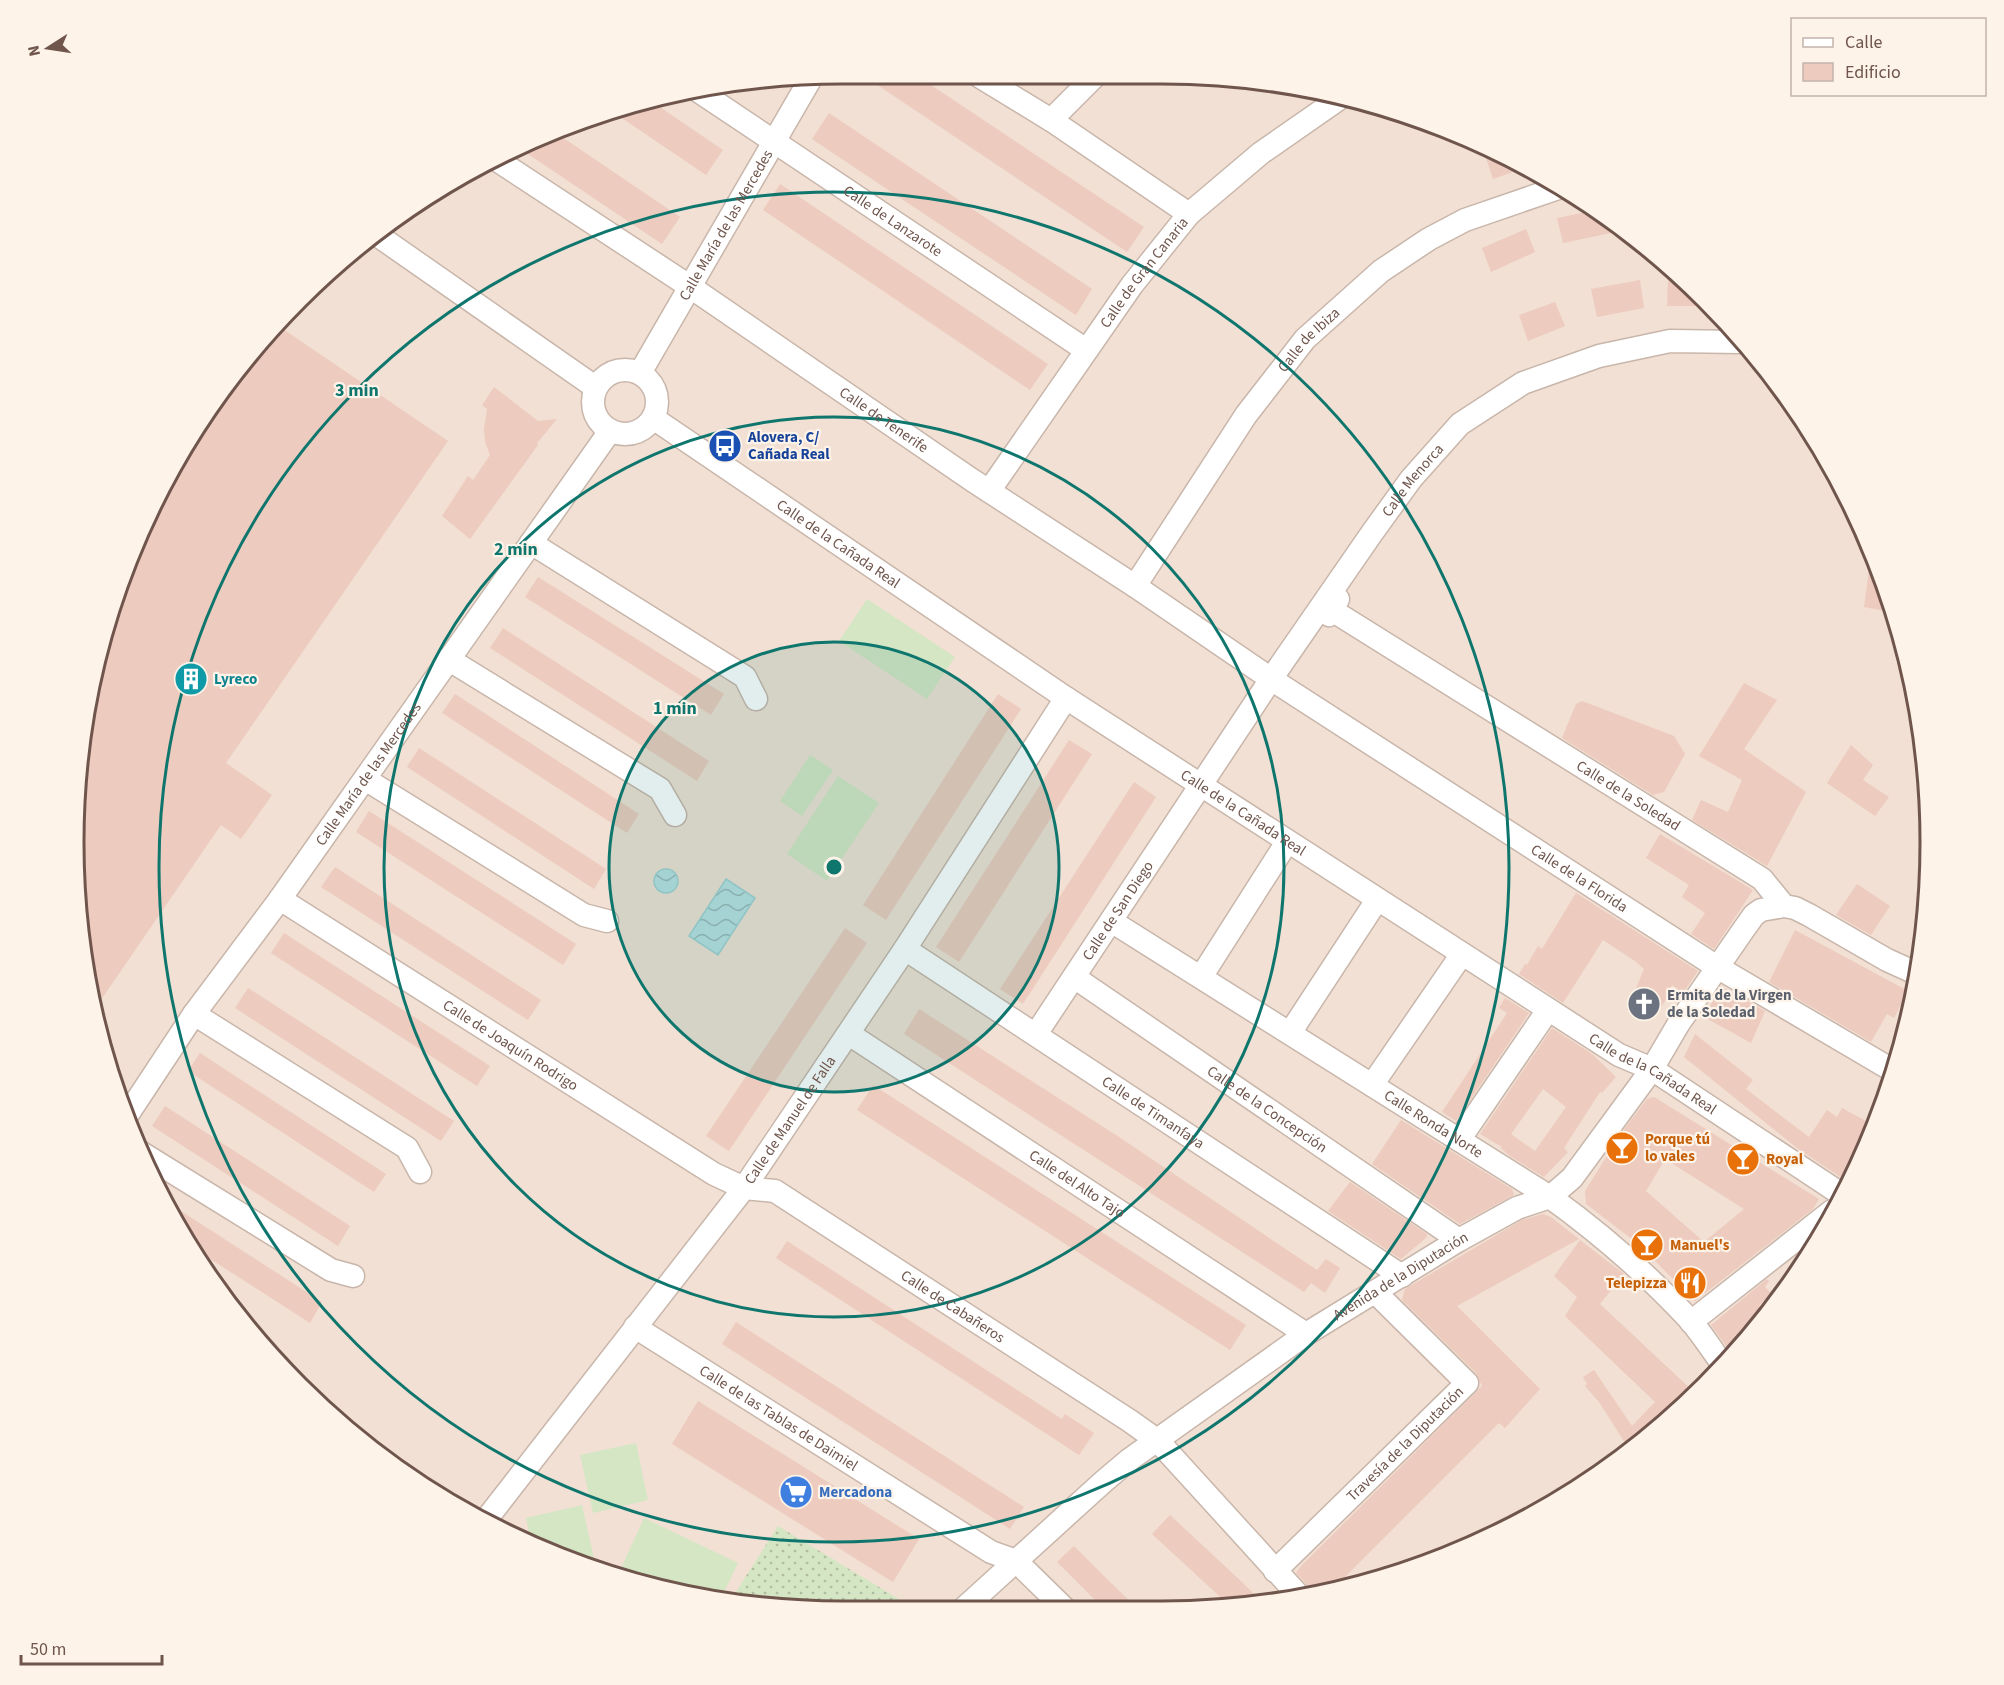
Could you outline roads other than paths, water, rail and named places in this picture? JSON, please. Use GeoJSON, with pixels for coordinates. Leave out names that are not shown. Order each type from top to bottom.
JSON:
{"type":"FeatureCollection","features":[{"type":"Feature","properties":{"kind":"street"},"geometry":{"type":"LineString","coordinates":[[992,84],[1051,120],[1189,214]]}},
{"type":"Feature","properties":{"kind":"street"},"geometry":{"type":"LineString","coordinates":[[1051,120],[1087,84]]}},
{"type":"Feature","properties":{"kind":"street","name":"Calle María de las Mercedes"},"geometry":{"type":"LineString","coordinates":[[640,373],[807,85]]}},
{"type":"Feature","properties":{"kind":"street","name":"Calle de Lanzarote"},"geometry":{"type":"LineString","coordinates":[[707,97],[1086,350]]}},
{"type":"Feature","properties":{"kind":"street","name":"Calle de Gran Canaria"},"geometry":{"type":"LineString","coordinates":[[989,491],[1132,285],[1189,214],[1261,153],[1331,104]]}},
{"type":"Feature","properties":{"kind":"street","name":"Calle de Tenerife"},"geometry":{"type":"LineString","coordinates":[[503,164],[689,286],[989,491],[1135,586],[1271,679]]}},
{"type":"Feature","properties":{"kind":"street","name":"Calle de Ibiza"},"geometry":{"type":"LineString","coordinates":[[1135,586],[1246,415],[1305,339],[1381,271],[1429,239],[1465,220],[1549,191]]}},
{"type":"Feature","properties":{"kind":"street"},"geometry":{"type":"LineString","coordinates":[[383,239],[596,387]]}},
{"type":"Feature","properties":{"kind":"street","name":"Calle Menorca"},"geometry":{"type":"LineString","coordinates":[[1200,786],[1271,679],[1328,607],[1411,479],[1460,424],[1523,383],[1599,356],[1670,341],[1732,342]]}},
{"type":"Feature","properties":{"kind":"street"},"geometry":{"type":"LineString","coordinates":[[624,369],[640,373],[650,381],[656,393],[657,405],[653,418],[642,429],[626,434],[610,431],[600,423],[594,412],[592,399],[596,387],[607,374],[615,371],[624,369]]}},
{"type":"Feature","properties":{"kind":"street","name":"Calle de la Cañada Real"},"geometry":{"type":"LineString","coordinates":[[653,418],[1200,786],[1624,1058],[1652,1069],[1835,1190]]}},
{"type":"Feature","properties":{"kind":"street","name":"Calle María de las Mercedes"},"geometry":{"type":"LineString","coordinates":[[132,1108],[194,1014],[280,899],[610,431]]}},
{"type":"Feature","properties":{"kind":"street"},"geometry":{"type":"LineString","coordinates":[[531,543],[745,676],[756,699]]}},
{"type":"Feature","properties":{"kind":"street","name":"Calle de la Soledad"},"geometry":{"type":"LineString","coordinates":[[1328,607],[1762,879],[1784,906],[1795,908],[1809,915],[1887,960],[1909,970]]}},
{"type":"Feature","properties":{"kind":"street"},"geometry":{"type":"LineString","coordinates":[[448,659],[660,789],[675,815]]}},
{"type":"Feature","properties":{"kind":"street","name":"Calle de la Florida"},"geometry":{"type":"LineString","coordinates":[[1271,679],[1717,967],[1886,1066]]}},
{"type":"Feature","properties":{"kind":"street","name":"Calle de Manuel de Falla"},"geometry":{"type":"LineString","coordinates":[[490,1514],[744,1188],[905,949],[1066,698]]}},
{"type":"Feature","properties":{"kind":"street"},"geometry":{"type":"LineString","coordinates":[[365,779],[584,915],[607,921]]}},
{"type":"Feature","properties":{"kind":"street","name":"Calle de San Diego"},"geometry":{"type":"LineString","coordinates":[[1036,1034],[1200,786]]}},
{"type":"Feature","properties":{"kind":"street"},"geometry":{"type":"LineString","coordinates":[[1201,977],[1287,842]]}},
{"type":"Feature","properties":{"kind":"street","name":"Calle de Joaquín Rodrigo"},"geometry":{"type":"LineString","coordinates":[[280,899],[714,1174],[744,1188]]}},
{"type":"Feature","properties":{"kind":"street"},"geometry":{"type":"LineString","coordinates":[[1290,1033],[1377,900]]}},
{"type":"Feature","properties":{"kind":"street","name":"Avenida de la Diputación"},"geometry":{"type":"LineString","coordinates":[[972,1601],[1129,1460],[1306,1334],[1459,1240],[1517,1208],[1550,1197],[1572,1178],[1652,1069],[1679,1023],[1754,915],[1770,907],[1784,906]]}},
{"type":"Feature","properties":{"kind":"street","name":"Calle Ronda Norte"},"geometry":{"type":"LineString","coordinates":[[1111,921],[1576,1215],[1691,1322],[1717,1359]]}},
{"type":"Feature","properties":{"kind":"street","name":"Calle de Timanfaya"},"geometry":{"type":"LineString","coordinates":[[905,949],[1402,1276]]}},
{"type":"Feature","properties":{"kind":"street"},"geometry":{"type":"LineString","coordinates":[[1372,1086],[1462,954]]}},
{"type":"Feature","properties":{"kind":"street","name":"Calle de la Concepción"},"geometry":{"type":"LineString","coordinates":[[1074,977],[1459,1240]]}},
{"type":"Feature","properties":{"kind":"street"},"geometry":{"type":"LineString","coordinates":[[1459,1140],[1548,1010]]}},
{"type":"Feature","properties":{"kind":"street"},"geometry":{"type":"LineString","coordinates":[[194,1014],[407,1148],[420,1172]]}},
{"type":"Feature","properties":{"kind":"street","name":"Calle del Alto Tajo"},"geometry":{"type":"LineString","coordinates":[[849,1034],[1306,1334]]}},
{"type":"Feature","properties":{"kind":"street"},"geometry":{"type":"LineString","coordinates":[[154,1161],[331,1270],[353,1276]]}},
{"type":"Feature","properties":{"kind":"street","name":"Calle de Cabañeros"},"geometry":{"type":"LineString","coordinates":[[744,1188],[775,1191],[1158,1441],[1292,1589]]}},
{"type":"Feature","properties":{"kind":"street"},"geometry":{"type":"LineString","coordinates":[[1691,1322],[1818,1222]]}},
{"type":"Feature","properties":{"kind":"street","name":"Travesía de la Diputación"},"geometry":{"type":"LineString","coordinates":[[1275,1571],[1467,1383],[1375,1292]]}},
{"type":"Feature","properties":{"kind":"street","name":"Calle de las Tablas de Daimiel"},"geometry":{"type":"LineString","coordinates":[[635,1327],[991,1552],[1016,1561]]}},
{"type":"Feature","properties":{"kind":"street"},"geometry":{"type":"LineString","coordinates":[[1016,1561],[1057,1601]]}},
{"type":"Feature","properties":{"kind":"water"},"geometry":{"type":"Polygon","coordinates":[[[666,869],[675,872],[678,881],[675,890],[666,893],[657,890],[654,881],[657,872],[666,869]]]}},
{"type":"Feature","properties":{"kind":"water"},"geometry":{"type":"Polygon","coordinates":[[[726,879],[755,898],[718,955],[689,936],[726,879]]]}},
{"type":"Feature","properties":{"kind":"place","name":"Alovera, C/ Cañada Real"},"geometry":{"type":"Point","coordinates":[725,446]}},
{"type":"Feature","properties":{"kind":"place","name":"Lyreco"},"geometry":{"type":"Point","coordinates":[191,679]}},
{"type":"Feature","properties":{"kind":"place","name":"Ermita de la Virgen de la Soledad"},"geometry":{"type":"Point","coordinates":[1644,1004]}},
{"type":"Feature","properties":{"kind":"place","name":"Porque tú lo vales"},"geometry":{"type":"Point","coordinates":[1622,1148]}},
{"type":"Feature","properties":{"kind":"place","name":"Royal"},"geometry":{"type":"Point","coordinates":[1743,1159]}},
{"type":"Feature","properties":{"kind":"place","name":"Manuel's"},"geometry":{"type":"Point","coordinates":[1647,1245]}},
{"type":"Feature","properties":{"kind":"place","name":"Telepizza"},"geometry":{"type":"Point","coordinates":[1690,1283]}},
{"type":"Feature","properties":{"kind":"place","name":"Mercadona"},"geometry":{"type":"Point","coordinates":[796,1492]}}]}
